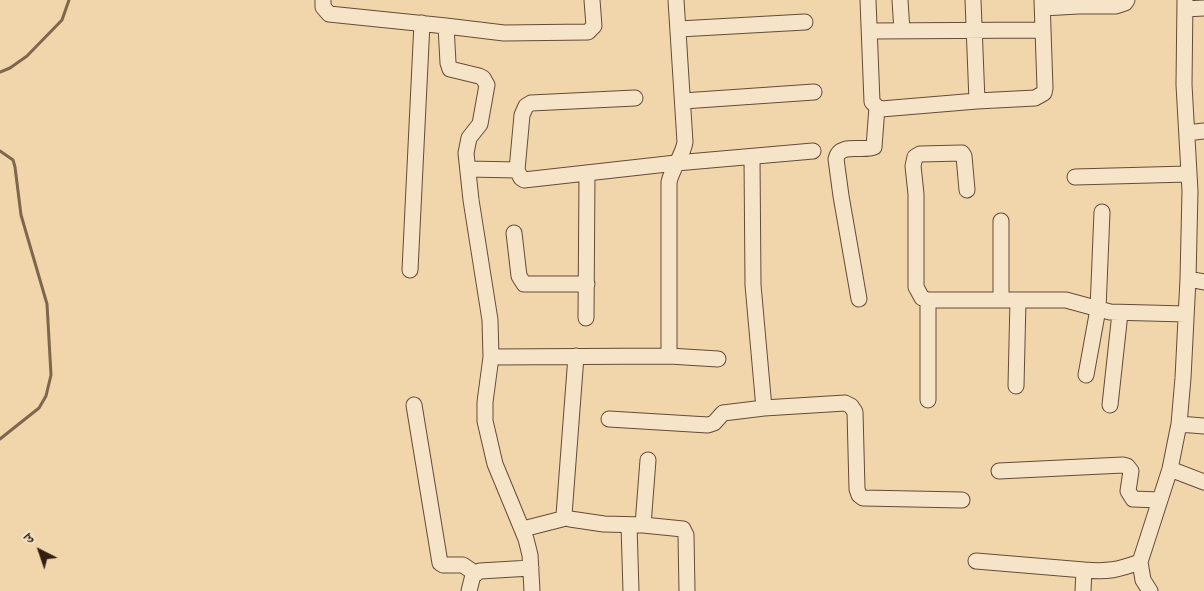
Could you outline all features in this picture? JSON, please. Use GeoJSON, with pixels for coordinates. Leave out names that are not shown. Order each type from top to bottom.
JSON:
{"type":"FeatureCollection","features":[{"type":"Feature","properties":{"kind":"street"},"geometry":{"type":"LineString","coordinates":[[323,0],[323,7],[329,14],[511,33],[588,32],[594,26],[592,0]]}},
{"type":"Feature","properties":{"kind":"street"},"geometry":{"type":"LineString","coordinates":[[669,356],[669,182],[685,142],[676,0]]}},
{"type":"Feature","properties":{"kind":"street"},"geometry":{"type":"LineString","coordinates":[[868,0],[872,102],[881,108],[1035,98],[1044,93],[1045,88],[1043,4],[1078,3],[1116,6],[1125,3],[1127,0]]}},
{"type":"Feature","properties":{"kind":"street"},"geometry":{"type":"LineString","coordinates":[[900,0],[902,31]]}},
{"type":"Feature","properties":{"kind":"street"},"geometry":{"type":"LineString","coordinates":[[973,0],[977,101]]}},
{"type":"Feature","properties":{"kind":"street"},"geometry":{"type":"LineString","coordinates":[[1150,591],[1143,580],[1140,562],[1170,469],[1179,424],[1183,378],[1190,191],[1184,85],[1185,5],[1204,8]]}},
{"type":"Feature","properties":{"kind":"street"},"geometry":{"type":"LineString","coordinates":[[679,29],[805,22]]}},
{"type":"Feature","properties":{"kind":"street"},"geometry":{"type":"LineString","coordinates":[[410,270],[422,23]]}},
{"type":"Feature","properties":{"kind":"street"},"geometry":{"type":"LineString","coordinates":[[446,26],[448,63],[450,68],[479,76],[488,85],[480,124],[468,141],[466,153],[471,200],[490,320],[491,357],[485,402],[486,428],[495,464],[523,529],[530,555],[532,591]]}},
{"type":"Feature","properties":{"kind":"street"},"geometry":{"type":"LineString","coordinates":[[870,31],[1043,30]]}},
{"type":"Feature","properties":{"kind":"street"},"geometry":{"type":"LineString","coordinates":[[683,101],[814,92]]}},
{"type":"Feature","properties":{"kind":"street"},"geometry":{"type":"LineString","coordinates":[[636,98],[531,103],[526,106],[522,115],[517,170],[521,178],[524,180],[676,163],[814,151]]}},
{"type":"Feature","properties":{"kind":"street"},"geometry":{"type":"LineString","coordinates":[[859,299],[836,158],[842,149],[870,149],[874,147],[877,107]]}},
{"type":"Feature","properties":{"kind":"street"},"geometry":{"type":"LineString","coordinates":[[1187,133],[1204,131]]}},
{"type":"Feature","properties":{"kind":"street"},"geometry":{"type":"LineString","coordinates":[[967,190],[964,156],[962,153],[920,154],[915,157],[913,166],[916,194],[916,288],[922,298],[928,300],[1066,300],[1120,313],[1186,314]]}},
{"type":"Feature","properties":{"kind":"street"},"geometry":{"type":"LineString","coordinates":[[752,157],[753,285],[764,408]]}},
{"type":"Feature","properties":{"kind":"street"},"geometry":{"type":"LineString","coordinates":[[468,168],[517,170]]}},
{"type":"Feature","properties":{"kind":"street"},"geometry":{"type":"LineString","coordinates":[[586,318],[587,174]]}},
{"type":"Feature","properties":{"kind":"street"},"geometry":{"type":"LineString","coordinates":[[1075,177],[1188,174]]}},
{"type":"Feature","properties":{"kind":"street"},"geometry":{"type":"LineString","coordinates":[[1086,375],[1098,309],[1102,212]]}},
{"type":"Feature","properties":{"kind":"street"},"geometry":{"type":"LineString","coordinates":[[1001,221],[1001,300]]}},
{"type":"Feature","properties":{"kind":"street"},"geometry":{"type":"LineString","coordinates":[[514,233],[519,276],[524,284],[587,284]]}},
{"type":"Feature","properties":{"kind":"street"},"geometry":{"type":"LineString","coordinates":[[1188,279],[1204,282]]}},
{"type":"Feature","properties":{"kind":"street"},"geometry":{"type":"LineString","coordinates":[[928,300],[928,400]]}},
{"type":"Feature","properties":{"kind":"street"},"geometry":{"type":"LineString","coordinates":[[1016,386],[1018,300]]}},
{"type":"Feature","properties":{"kind":"street"},"geometry":{"type":"LineString","coordinates":[[1110,404],[1120,313]]}},
{"type":"Feature","properties":{"kind":"street"},"geometry":{"type":"LineString","coordinates":[[566,518],[564,511],[576,356]]}},
{"type":"Feature","properties":{"kind":"street"},"geometry":{"type":"LineString","coordinates":[[491,357],[669,356],[718,359]]}},
{"type":"Feature","properties":{"kind":"street"},"geometry":{"type":"LineString","coordinates":[[609,419],[708,424],[714,423],[724,413],[764,408],[845,403],[851,406],[855,412],[857,489],[862,498],[962,500]]}},
{"type":"Feature","properties":{"kind":"street"},"geometry":{"type":"LineString","coordinates":[[414,405],[440,563],[443,565],[463,565],[476,574]]}},
{"type":"Feature","properties":{"kind":"street"},"geometry":{"type":"LineString","coordinates":[[1179,424],[1204,426]]}},
{"type":"Feature","properties":{"kind":"street"},"geometry":{"type":"LineString","coordinates":[[631,591],[636,525],[648,460]]}},
{"type":"Feature","properties":{"kind":"street"},"geometry":{"type":"LineString","coordinates":[[999,471],[1123,465],[1127,466],[1131,471],[1128,491],[1133,499],[1159,500]]}},
{"type":"Feature","properties":{"kind":"street"},"geometry":{"type":"LineString","coordinates":[[1170,469],[1204,482]]}},
{"type":"Feature","properties":{"kind":"street"},"geometry":{"type":"LineString","coordinates":[[523,529],[566,518],[604,524],[679,528],[685,531],[687,591]]}},
{"type":"Feature","properties":{"kind":"street"},"geometry":{"type":"LineString","coordinates":[[976,561],[1106,572],[1140,562]]}},
{"type":"Feature","properties":{"kind":"street"},"geometry":{"type":"LineString","coordinates":[[468,591],[471,581],[480,571],[531,568]]}},
{"type":"Feature","properties":{"kind":"street"},"geometry":{"type":"LineString","coordinates":[[1082,591],[1084,570]]}},
{"type":"Feature","properties":{"kind":"waterway"},"geometry":{"type":"LineString","coordinates":[[0,72],[10,68],[27,56],[62,20],[69,0]]}},
{"type":"Feature","properties":{"kind":"waterway"},"geometry":{"type":"LineString","coordinates":[[0,151],[13,160],[21,215],[47,304],[51,375],[46,396],[39,408],[0,439]]}}]}
